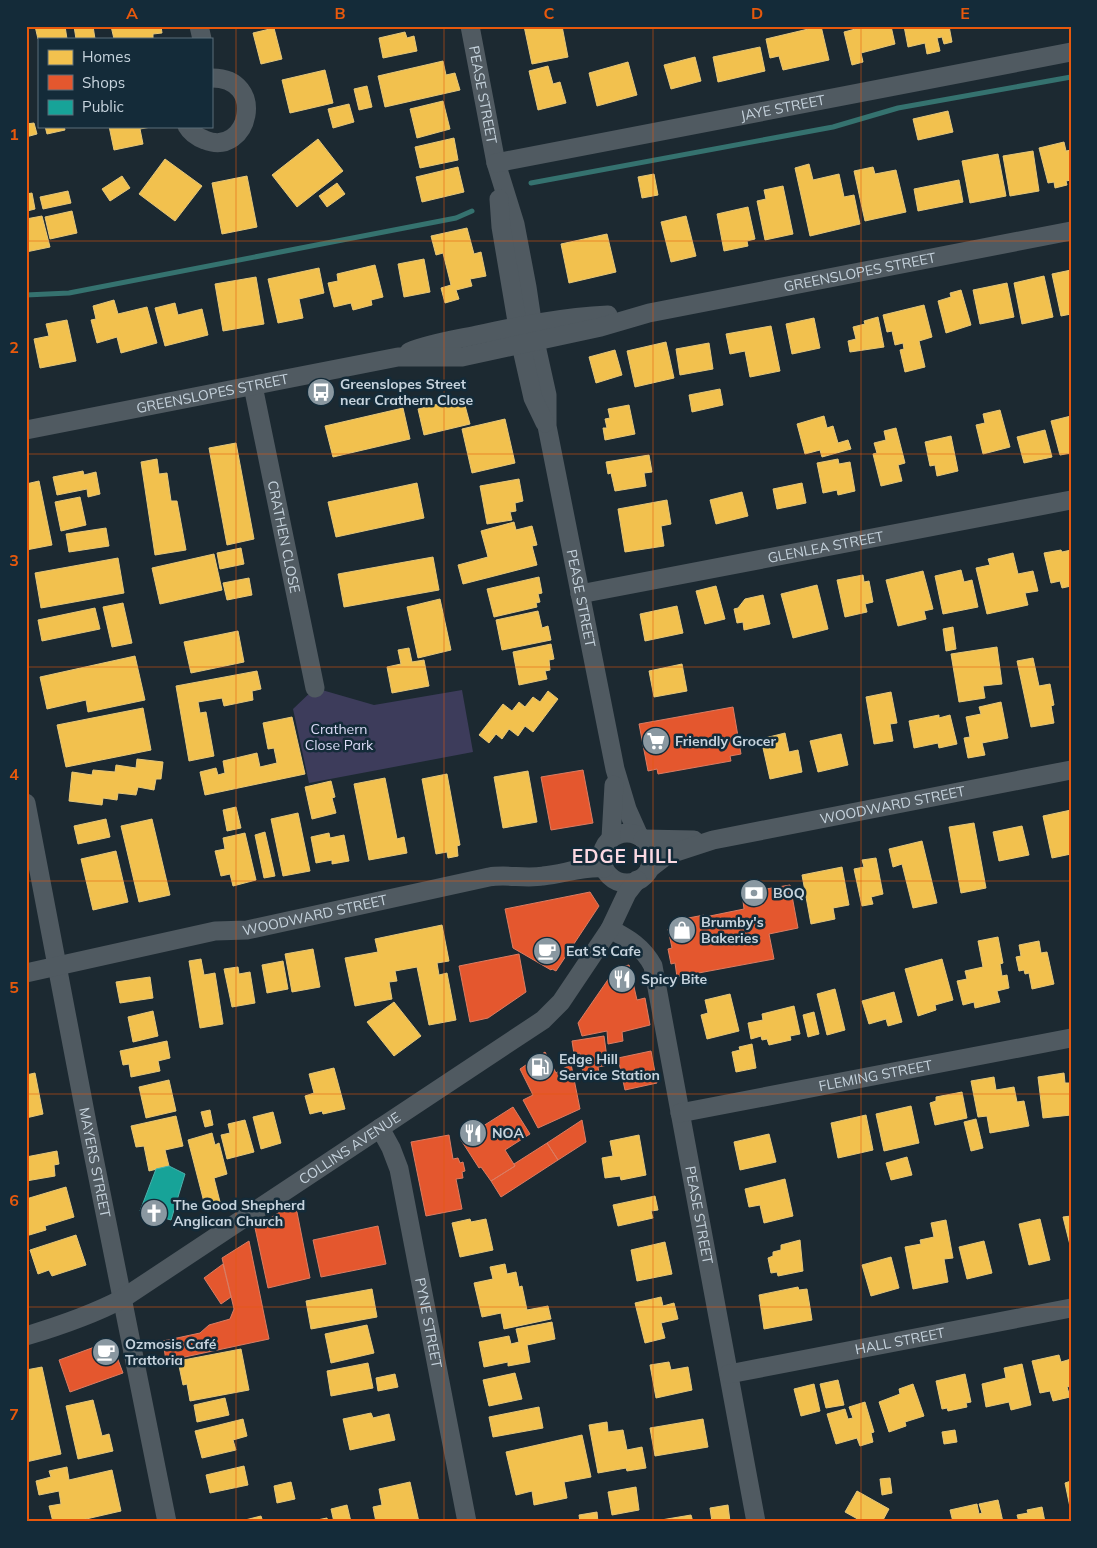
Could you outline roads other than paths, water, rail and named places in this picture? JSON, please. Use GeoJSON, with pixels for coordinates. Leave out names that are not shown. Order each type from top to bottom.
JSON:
{"type":"FeatureCollection","features":[{"type":"Feature","properties":{"kind":"street","name":"PEASE STREET"},"geometry":{"type":"LineString","coordinates":[[470,26],[496,163],[515,224],[533,398],[547,426],[615,769],[627,809],[641,838]]}},
{"type":"Feature","properties":{"kind":"street","name":"JAYE STREET"},"geometry":{"type":"LineString","coordinates":[[496,163],[1071,52]]}},
{"type":"Feature","properties":{"kind":"street"},"geometry":{"type":"LineString","coordinates":[[189,128],[198,138],[208,142],[220,142],[238,132],[244,124],[247,115],[247,104],[244,95],[230,81],[212,78]]}},
{"type":"Feature","properties":{"kind":"street","name":"GREENSLOPES STREET"},"geometry":{"type":"LineString","coordinates":[[26,430],[398,357],[424,346],[601,327],[649,313],[1071,231]]}},
{"type":"Feature","properties":{"kind":"street","name":"CRATHEN CLOSE"},"geometry":{"type":"LineString","coordinates":[[253,386],[315,688]]}},
{"type":"Feature","properties":{"kind":"street","name":"GLENLEA STREET"},"geometry":{"type":"LineString","coordinates":[[580,594],[1071,500]]}},
{"type":"Feature","properties":{"kind":"street","name":"PEASE STREET"},"geometry":{"type":"LineString","coordinates":[[611,838],[615,769]]}},
{"type":"Feature","properties":{"kind":"street","name":"WOODWARD STREET"},"geometry":{"type":"LineString","coordinates":[[643,874],[672,852],[713,840],[1071,770]]}},
{"type":"Feature","properties":{"kind":"street","name":"MAYERS STREET"},"geometry":{"type":"LineString","coordinates":[[26,803],[167,1522]]}},
{"type":"Feature","properties":{"kind":"street"},"geometry":{"type":"LineString","coordinates":[[606,871],[614,879],[622,882],[630,882],[643,874],[651,861],[648,845],[641,838],[627,833],[619,834],[611,838],[603,852],[602,860],[612,900],[610,929]]}},
{"type":"Feature","properties":{"kind":"street","name":"WOODWARD STREET"},"geometry":{"type":"LineString","coordinates":[[641,838],[713,840]]}},
{"type":"Feature","properties":{"kind":"street","name":"WOODWARD STREET"},"geometry":{"type":"LineString","coordinates":[[26,973],[215,931],[248,930],[489,877],[502,875],[542,877],[591,866],[606,871]]}},
{"type":"Feature","properties":{"kind":"street","name":"COLLINS AVENUE"},"geometry":{"type":"LineString","coordinates":[[26,1336],[70,1322],[122,1299],[543,1020],[560,1002],[610,929],[627,893],[643,874]]}},
{"type":"Feature","properties":{"kind":"street","name":"PEASE STREET"},"geometry":{"type":"LineString","coordinates":[[610,929],[640,947],[653,966],[756,1522]]}},
{"type":"Feature","properties":{"kind":"street","name":"FLEMING STREET"},"geometry":{"type":"LineString","coordinates":[[680,1113],[1071,1038]]}},
{"type":"Feature","properties":{"kind":"street","name":"PYNE STREET"},"geometry":{"type":"LineString","coordinates":[[380,1128],[391,1148],[399,1169],[467,1522]]}},
{"type":"Feature","properties":{"kind":"street","name":"HALL STREET"},"geometry":{"type":"LineString","coordinates":[[729,1374],[1071,1308]]}},
{"type":"Feature","properties":{"kind":"waterway"},"geometry":{"type":"LineString","coordinates":[[531,183],[833,127],[898,108],[1071,77]]}},
{"type":"Feature","properties":{"kind":"waterway"},"geometry":{"type":"LineString","coordinates":[[26,295],[69,293],[456,218],[472,211]]}},
{"type":"Feature","properties":{"kind":"place","name":"Greenslopes Street near Crathern Close"},"geometry":{"type":"Point","coordinates":[321,392]}},
{"type":"Feature","properties":{"kind":"place","name":"Friendly Grocer"},"geometry":{"type":"Point","coordinates":[656,741]}},
{"type":"Feature","properties":{"kind":"place","name":"BOQ"},"geometry":{"type":"Point","coordinates":[754,893]}},
{"type":"Feature","properties":{"kind":"place","name":"Brumby's Bakeries"},"geometry":{"type":"Point","coordinates":[682,930]}},
{"type":"Feature","properties":{"kind":"place","name":"Eat St Cafe"},"geometry":{"type":"Point","coordinates":[547,951]}},
{"type":"Feature","properties":{"kind":"place","name":"Spicy Bite"},"geometry":{"type":"Point","coordinates":[622,979]}},
{"type":"Feature","properties":{"kind":"place","name":"Edge Hill Service Station"},"geometry":{"type":"Point","coordinates":[540,1067]}},
{"type":"Feature","properties":{"kind":"place","name":"NOA"},"geometry":{"type":"Point","coordinates":[473,1133]}},
{"type":"Feature","properties":{"kind":"place","name":"The Good Shepherd Anglican Church"},"geometry":{"type":"Point","coordinates":[154,1213]}},
{"type":"Feature","properties":{"kind":"place","name":"Ozmosis Café Trattoria"},"geometry":{"type":"Point","coordinates":[106,1352]}},
{"type":"Feature","properties":{"kind":"district","name":"EDGE HILL"},"geometry":{"type":"Point","coordinates":[625,856]}},
{"type":"Feature","properties":{"kind":"park label","name":"Crathern Close Park"},"geometry":{"type":"Point","coordinates":[339,738]}}]}
